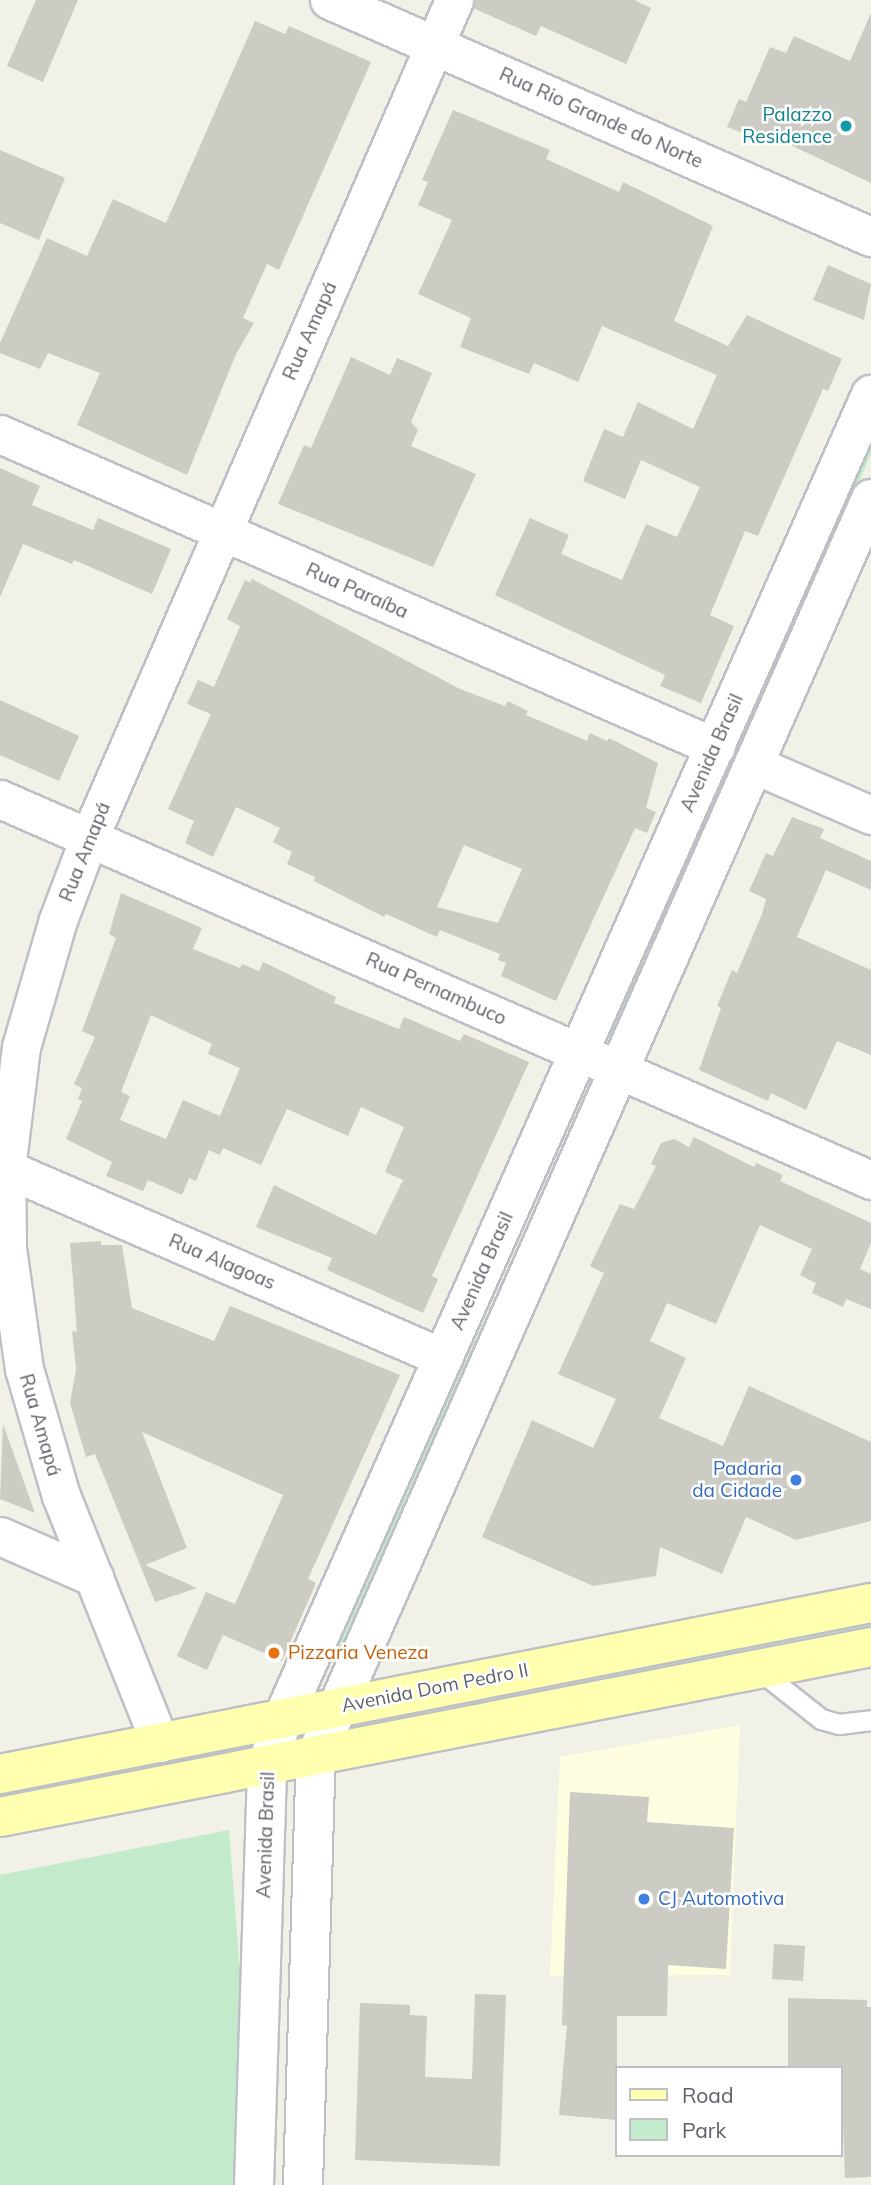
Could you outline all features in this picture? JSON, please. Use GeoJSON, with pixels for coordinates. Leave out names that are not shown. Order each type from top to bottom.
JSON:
{"type":"FeatureCollection","features":[{"type":"Feature","properties":{"kind":"main road","name":"Rua Rio Grande do Norte"},"geometry":{"type":"LineString","coordinates":[[330,0],[871,237]]}},
{"type":"Feature","properties":{"kind":"main road","name":"Avenida Brasil"},"geometry":{"type":"LineString","coordinates":[[254,2185],[267,1766],[283,1718],[871,395]]}},
{"type":"Feature","properties":{"kind":"main road"},"geometry":{"type":"LineString","coordinates":[[303,2185],[316,1756],[871,499]]}},
{"type":"Feature","properties":{"kind":"main road","name":"Avenida Dom Pedro II"},"geometry":{"type":"LineString","coordinates":[[0,1774],[871,1603]]}},
{"type":"Feature","properties":{"kind":"main road"},"geometry":{"type":"LineString","coordinates":[[0,1817],[871,1647]]}},
{"type":"Feature","properties":{"kind":"street","name":"Rua Amapá"},"geometry":{"type":"LineString","coordinates":[[160,1743],[43,1445],[24,1369],[6,1248],[3,1168],[21,1047],[54,933],[89,838],[454,0]]}},
{"type":"Feature","properties":{"kind":"street","name":"Rua Paraíba"},"geometry":{"type":"LineString","coordinates":[[0,434],[715,747]]}},
{"type":"Feature","properties":{"kind":"street"},"geometry":{"type":"LineString","coordinates":[[754,764],[871,815]]}},
{"type":"Feature","properties":{"kind":"street","name":"Rua Pernambuco"},"geometry":{"type":"LineString","coordinates":[[0,799],[871,1180]]}},
{"type":"Feature","properties":{"kind":"street","name":"Rua Alagoas"},"geometry":{"type":"LineString","coordinates":[[3,1168],[443,1358]]}},
{"type":"Feature","properties":{"kind":"street"},"geometry":{"type":"LineString","coordinates":[[0,1536],[94,1577]]}},
{"type":"Feature","properties":{"kind":"lane"},"geometry":{"type":"LineString","coordinates":[[758,1669],[821,1719],[839,1724],[871,1720]]}},
{"type":"Feature","properties":{"kind":"shaded area","name":"CJ Automotiva"},"geometry":{"type":"Polygon","coordinates":[[[740,1725],[730,1975],[550,1976],[560,1757],[740,1725]]]}},
{"type":"Feature","properties":{"kind":"green space"},"geometry":{"type":"Polygon","coordinates":[[[871,418],[871,454],[619,1037],[613,1039],[606,1031],[871,418]]]}},
{"type":"Feature","properties":{"kind":"green space"},"geometry":{"type":"Polygon","coordinates":[[[595,1080],[336,1666],[329,1658],[595,1080]]]}},
{"type":"Feature","properties":{"kind":"green space"},"geometry":{"type":"Polygon","coordinates":[[[871,1617],[871,1631],[361,1730],[359,1716],[871,1617]]]}},
{"type":"Feature","properties":{"kind":"green space"},"geometry":{"type":"Polygon","coordinates":[[[253,1741],[258,1754],[0,1804],[0,1790],[253,1741]]]}},
{"type":"Feature","properties":{"kind":"green space"},"geometry":{"type":"Polygon","coordinates":[[[229,1830],[246,2050],[247,2185],[0,2185],[0,1875],[229,1830]]]}},
{"type":"Feature","properties":{"kind":"building"},"geometry":{"type":"Polygon","coordinates":[[[36,0],[78,0],[43,82],[7,66],[36,0]]]}},
{"type":"Feature","properties":{"kind":"building"},"geometry":{"type":"Polygon","coordinates":[[[475,0],[634,0],[651,8],[626,64],[541,26],[536,36],[473,8],[475,0]]]}},
{"type":"Feature","properties":{"kind":"building"},"geometry":{"type":"Polygon","coordinates":[[[871,13],[871,183],[780,140],[777,146],[727,127],[739,99],[746,102],[770,47],[786,53],[794,36],[850,61],[871,13]]]}},
{"type":"Feature","properties":{"kind":"building"},"geometry":{"type":"Polygon","coordinates":[[[255,21],[285,34],[289,26],[371,62],[279,270],[267,264],[243,318],[254,323],[236,354],[187,475],[77,425],[100,373],[48,353],[40,369],[0,353],[0,343],[47,238],[87,256],[113,199],[166,223],[255,21]]]}},
{"type":"Feature","properties":{"kind":"building"},"geometry":{"type":"Polygon","coordinates":[[[453,110],[550,150],[546,159],[619,192],[623,182],[713,226],[674,321],[728,346],[747,315],[842,359],[828,391],[823,389],[758,536],[745,531],[710,615],[734,626],[701,703],[660,686],[665,675],[495,595],[530,518],[569,535],[561,554],[622,580],[646,524],[677,537],[700,487],[641,460],[625,499],[583,481],[604,429],[623,437],[638,402],[693,429],[717,375],[602,326],[578,382],[534,363],[529,374],[460,347],[471,318],[418,294],[452,220],[418,205],[428,182],[422,180],[453,110]]]}},
{"type":"Feature","properties":{"kind":"building"},"geometry":{"type":"Polygon","coordinates":[[[0,150],[65,178],[39,240],[0,223],[0,150]]]}},
{"type":"Feature","properties":{"kind":"building"},"geometry":{"type":"Polygon","coordinates":[[[828,265],[871,284],[864,320],[813,300],[828,265]]]}},
{"type":"Feature","properties":{"kind":"building"},"geometry":{"type":"Polygon","coordinates":[[[351,357],[390,375],[397,358],[432,373],[411,422],[418,430],[411,446],[476,474],[433,567],[278,504],[304,445],[311,448],[351,357]]]}},
{"type":"Feature","properties":{"kind":"building"},"geometry":{"type":"Polygon","coordinates":[[[0,468],[40,486],[32,505],[93,530],[98,518],[171,549],[152,594],[74,560],[72,564],[23,544],[0,597],[0,468]]]}},
{"type":"Feature","properties":{"kind":"building"},"geometry":{"type":"Polygon","coordinates":[[[252,579],[460,689],[505,706],[508,701],[528,711],[526,715],[587,741],[590,733],[607,741],[609,738],[658,763],[646,808],[656,812],[647,833],[635,828],[556,1001],[501,976],[506,963],[498,960],[500,954],[440,930],[437,937],[386,914],[384,917],[314,881],[315,877],[287,864],[292,852],[273,842],[280,828],[236,807],[213,857],[185,843],[194,821],[168,809],[211,714],[187,704],[198,680],[214,687],[240,626],[227,619],[245,580],[250,583],[252,579]],[[464,845],[437,907],[498,923],[522,869],[464,845]]]}},
{"type":"Feature","properties":{"kind":"building"},"geometry":{"type":"Polygon","coordinates":[[[0,700],[79,736],[59,781],[0,755],[0,700]]]}},
{"type":"Feature","properties":{"kind":"building"},"geometry":{"type":"Polygon","coordinates":[[[792,817],[824,829],[820,838],[871,861],[871,890],[826,870],[797,937],[871,970],[871,1055],[837,1041],[806,1110],[771,1093],[768,1101],[699,1070],[721,1008],[717,1006],[732,970],[737,973],[762,914],[766,899],[749,891],[766,853],[773,856],[792,817]]]}},
{"type":"Feature","properties":{"kind":"building"},"geometry":{"type":"Polygon","coordinates":[[[121,893],[202,928],[193,949],[240,968],[242,964],[259,971],[263,962],[336,997],[334,1003],[399,1029],[404,1017],[460,1041],[464,1034],[529,1062],[432,1276],[438,1279],[423,1313],[327,1270],[332,1258],[256,1227],[274,1185],[376,1235],[403,1180],[385,1172],[404,1127],[361,1107],[348,1136],[287,1109],[261,1165],[223,1148],[220,1155],[209,1150],[196,1181],[189,1178],[182,1195],[148,1180],[143,1191],[106,1176],[112,1162],[66,1139],[82,1101],[78,1099],[82,1088],[74,1084],[95,1037],[82,1031],[116,938],[109,934],[121,893]],[[151,1015],[121,1092],[130,1096],[120,1120],[166,1139],[183,1100],[220,1116],[240,1068],[208,1054],[212,1044],[151,1015]]]}},
{"type":"Feature","properties":{"kind":"building"},"geometry":{"type":"Polygon","coordinates":[[[694,1137],[754,1167],[756,1163],[783,1175],[780,1181],[871,1223],[871,1243],[860,1269],[871,1274],[871,1309],[846,1299],[843,1307],[812,1293],[816,1283],[800,1275],[812,1249],[760,1225],[716,1324],[667,1303],[650,1341],[686,1358],[659,1418],[723,1446],[749,1386],[871,1442],[871,1521],[796,1540],[746,1517],[722,1574],[660,1547],[656,1576],[593,1586],[482,1537],[532,1420],[593,1448],[616,1399],[558,1374],[604,1273],[590,1266],[620,1204],[634,1209],[656,1166],[651,1164],[661,1143],[674,1139],[689,1147],[694,1137]]]}},
{"type":"Feature","properties":{"kind":"building"},"geometry":{"type":"Polygon","coordinates":[[[101,1241],[101,1245],[122,1245],[132,1308],[214,1341],[230,1306],[400,1375],[308,1579],[316,1583],[282,1661],[223,1635],[207,1670],[177,1656],[206,1592],[235,1604],[283,1495],[142,1432],[187,1548],[145,1565],[197,1588],[155,1602],[95,1454],[86,1457],[70,1403],[76,1369],[72,1331],[77,1332],[70,1243],[101,1241]]]}},
{"type":"Feature","properties":{"kind":"building"},"geometry":{"type":"Polygon","coordinates":[[[3,1424],[35,1513],[0,1499],[3,1424]]]}},
{"type":"Feature","properties":{"kind":"building","name":"CJ Automotiva"},"geometry":{"type":"Polygon","coordinates":[[[570,1792],[649,1797],[647,1822],[734,1828],[726,1969],[668,1965],[667,2016],[617,2016],[616,2120],[559,2115],[567,2026],[562,2025],[570,1792]]]}},
{"type":"Feature","properties":{"kind":"building"},"geometry":{"type":"Polygon","coordinates":[[[774,1944],[805,1946],[803,1981],[772,1979],[774,1944]]]}},
{"type":"Feature","properties":{"kind":"building"},"geometry":{"type":"Polygon","coordinates":[[[475,1994],[506,1995],[500,2166],[355,2160],[360,2003],[410,2005],[410,2015],[427,2016],[425,2077],[472,2079],[475,1994]]]}},
{"type":"Feature","properties":{"kind":"building"},"geometry":{"type":"Polygon","coordinates":[[[788,1998],[867,2000],[867,2007],[871,2007],[871,2177],[845,2178],[843,2066],[788,2066],[788,1998]]]}},
{"type":"Feature","properties":{"kind":"place","name":"Palazzo Residence"},"geometry":{"type":"Point","coordinates":[846,126]}},
{"type":"Feature","properties":{"kind":"place","name":"Padaria da Cidade"},"geometry":{"type":"Point","coordinates":[796,1480]}},
{"type":"Feature","properties":{"kind":"place","name":"Pizzaria Veneza"},"geometry":{"type":"Point","coordinates":[274,1653]}},
{"type":"Feature","properties":{"kind":"place","name":"CJ Automotiva"},"geometry":{"type":"Point","coordinates":[644,1899]}}]}
